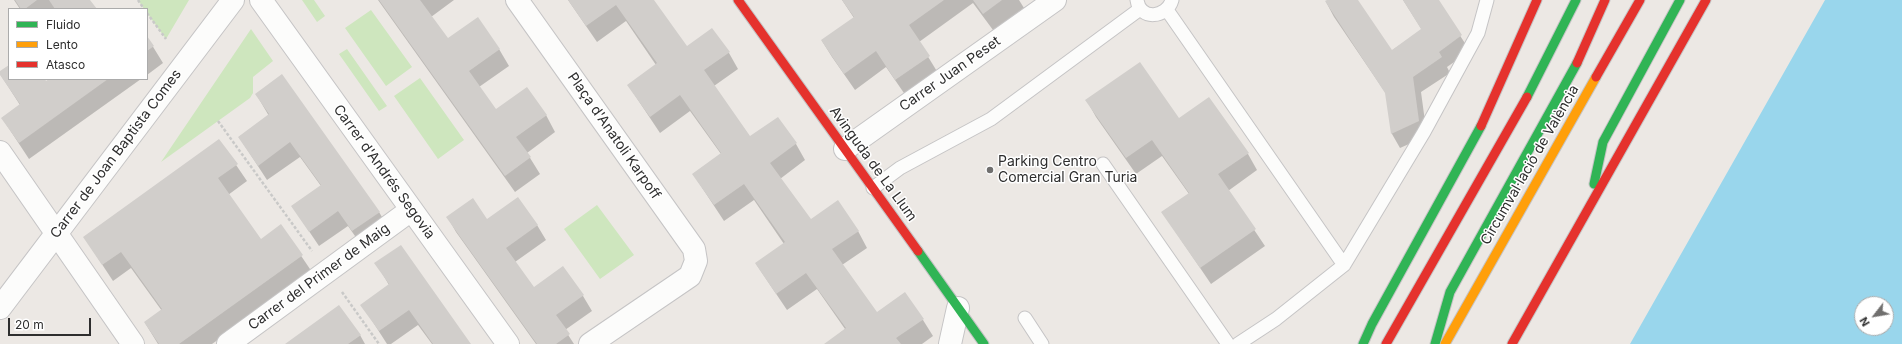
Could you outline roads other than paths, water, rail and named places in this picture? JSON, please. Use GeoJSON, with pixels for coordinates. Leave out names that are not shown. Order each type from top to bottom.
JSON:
{"type":"FeatureCollection","features":[{"type":"Feature","properties":{"kind":"main road","name":"Avinguda de La Llum"},"geometry":{"type":"LineString","coordinates":[[738,0],[984,344]]}},
{"type":"Feature","properties":{"kind":"main road"},"geometry":{"type":"LineString","coordinates":[[1363,344],[1372,324],[1481,125],[1537,0]]}},
{"type":"Feature","properties":{"kind":"main road"},"geometry":{"type":"LineString","coordinates":[[1386,344],[1520,112],[1576,0]]}},
{"type":"Feature","properties":{"kind":"main road"},"geometry":{"type":"LineString","coordinates":[[1435,344],[1450,292],[1582,53],[1605,0]]}},
{"type":"Feature","properties":{"kind":"main road","name":"Circumval·lació de València"},"geometry":{"type":"LineString","coordinates":[[1445,344],[1640,0]]}},
{"type":"Feature","properties":{"kind":"main road"},"geometry":{"type":"LineString","coordinates":[[1589,207],[1603,142],[1680,0]]}},
{"type":"Feature","properties":{"kind":"main road"},"geometry":{"type":"LineString","coordinates":[[1512,344],[1706,0]]}},
{"type":"Feature","properties":{"kind":"street","name":"Carrer de Joan Baptista Comes"},"geometry":{"type":"LineString","coordinates":[[0,308],[233,0]]}},
{"type":"Feature","properties":{"kind":"street","name":"Carrer d'Andrés Segovia"},"geometry":{"type":"LineString","coordinates":[[261,0],[508,344]]}},
{"type":"Feature","properties":{"kind":"street","name":"Plaça d'Anatoli Karpoff"},"geometry":{"type":"LineString","coordinates":[[517,0],[694,249],[696,261],[690,276],[598,341]]}},
{"type":"Feature","properties":{"kind":"street","name":"Carrer Juan Peset"},"geometry":{"type":"LineString","coordinates":[[845,149],[1055,0]]}},
{"type":"Feature","properties":{"kind":"street"},"geometry":{"type":"LineString","coordinates":[[0,152],[133,344]]}},
{"type":"Feature","properties":{"kind":"street","name":"Carrer del Primer de Maig"},"geometry":{"type":"LineString","coordinates":[[228,344],[411,210]]}},
{"type":"Feature","properties":{"kind":"street"},"geometry":{"type":"LineString","coordinates":[[950,344],[958,308]]}},
{"type":"Feature","properties":{"kind":"lane"},"geometry":{"type":"LineString","coordinates":[[1238,344],[1276,319],[1344,265],[1424,132],[1478,33],[1487,0]]}},
{"type":"Feature","properties":{"kind":"lane"},"geometry":{"type":"LineString","coordinates":[[873,188],[900,168],[991,119],[1138,4],[1150,15],[1162,14],[1169,5],[1344,265]]}},
{"type":"Feature","properties":{"kind":"lane"},"geometry":{"type":"LineString","coordinates":[[1103,164],[1228,344]]}},
{"type":"Feature","properties":{"kind":"lane"},"geometry":{"type":"LineString","coordinates":[[1025,318],[1042,344]]}},
{"type":"Feature","properties":{"kind":"lane"},"geometry":{"type":"LineString","coordinates":[[1355,344],[1372,324]]}},
{"type":"Feature","properties":{"kind":"water"},"geometry":{"type":"Polygon","coordinates":[[[1825,0],[1902,0],[1902,344],[1630,344],[1825,0]]]}},
{"type":"Feature","properties":{"kind":"place","name":"Parking Centro Comercial Gran Turia"},"geometry":{"type":"Point","coordinates":[990,170]}}]}
